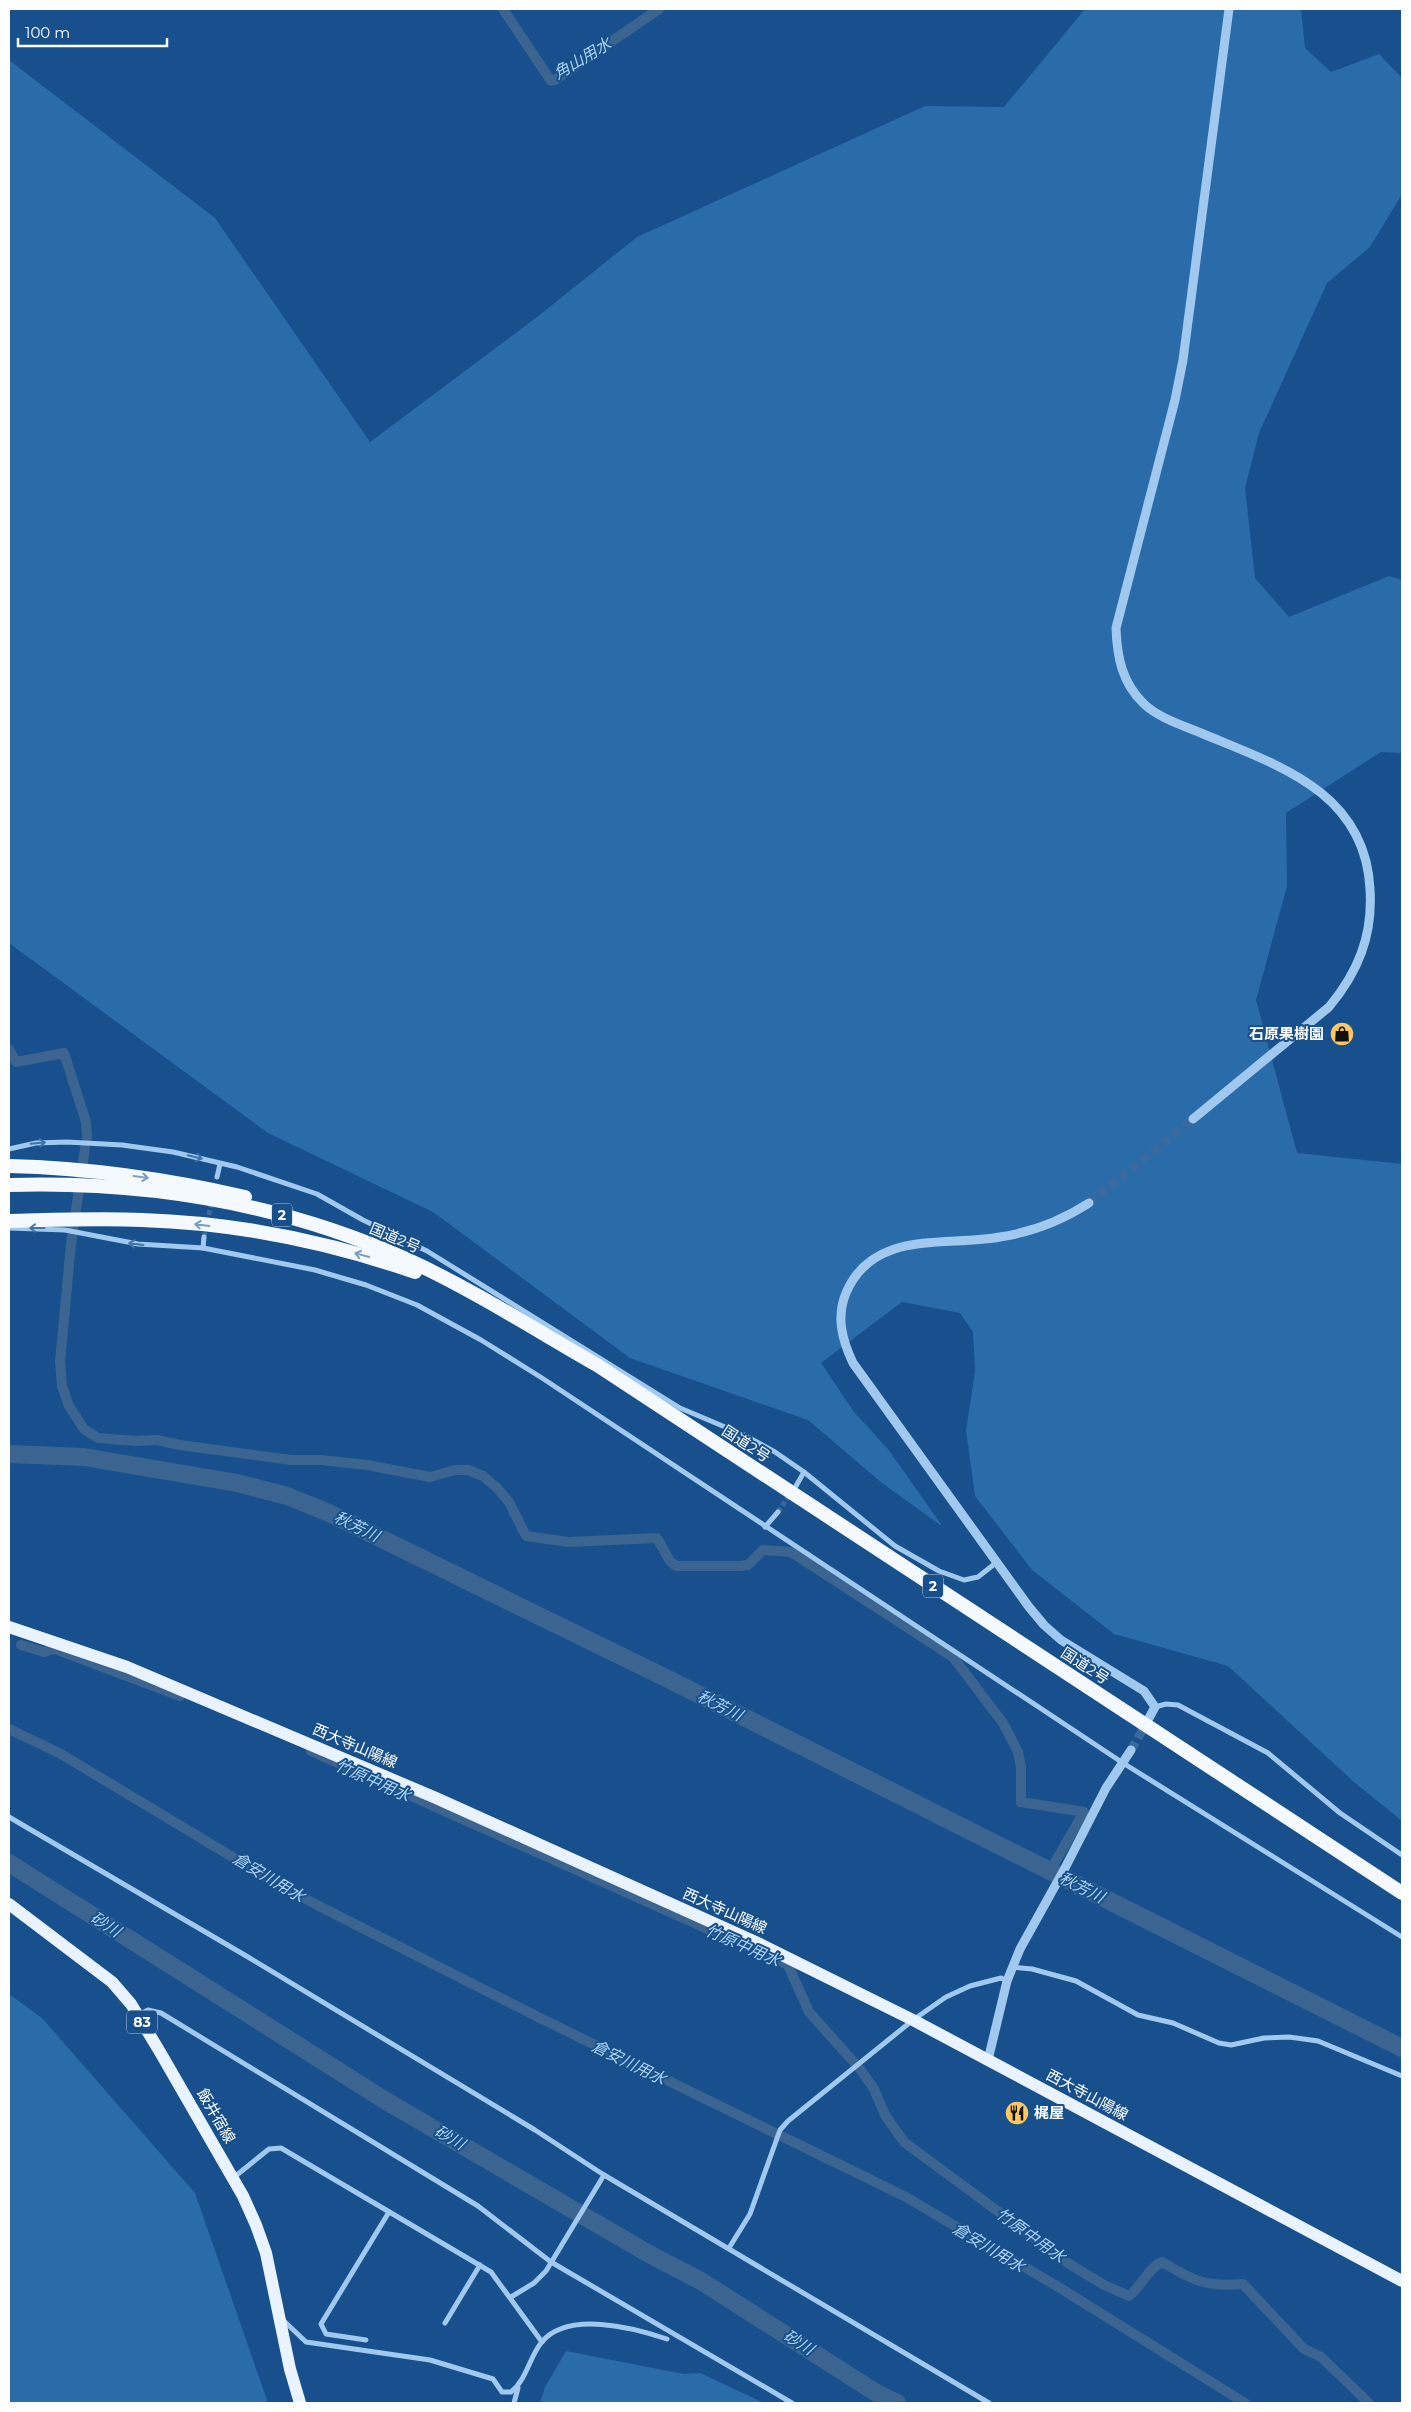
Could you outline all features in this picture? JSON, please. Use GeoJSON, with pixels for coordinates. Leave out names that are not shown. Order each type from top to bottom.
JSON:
{"type":"FeatureCollection","features":[{"type":"Feature","properties":{"kind":"highway"},"geometry":{"type":"LineString","coordinates":[[9,1166],[65,1168],[188,1184],[250,1198],[268,1210]]}},
{"type":"Feature","properties":{"kind":"highway","name":"国道2号"},"geometry":{"type":"LineString","coordinates":[[9,1185],[63,1184],[130,1187],[268,1210],[362,1241],[459,1285],[597,1365],[1402,1893]]}},
{"type":"Feature","properties":{"kind":"highway"},"geometry":{"type":"LineString","coordinates":[[9,1221],[64,1225],[90,1220],[143,1220],[188,1224],[280,1238],[363,1254],[459,1285]]}},
{"type":"Feature","properties":{"kind":"main road","name":"西大寺山陽線"},"geometry":{"type":"LineString","coordinates":[[9,1627],[127,1667],[436,1798],[760,1944],[913,2020],[1402,2281]]}},
{"type":"Feature","properties":{"kind":"main road","name":"飯井宿線"},"geometry":{"type":"LineString","coordinates":[[9,1904],[112,1982],[138,2015],[243,2196],[266,2254],[300,2403]]}},
{"type":"Feature","properties":{"kind":"street"},"geometry":{"type":"LineString","coordinates":[[1194,1119],[1334,1000],[1360,960],[1367,940],[1371,904],[1370,882],[1357,838],[1349,822],[1326,797],[1309,782],[1287,769],[1165,718],[1145,705],[1131,690],[1122,672],[1116,651],[1116,628],[1176,400],[1229,9]]}},
{"type":"Feature","properties":{"kind":"street"},"geometry":{"type":"LineString","coordinates":[[9,1149],[36,1143],[67,1142],[173,1152],[286,1183],[317,1194],[363,1220],[427,1251],[680,1408],[744,1435],[804,1472],[895,1546],[939,1571],[964,1580],[978,1578],[996,1562]]}},
{"type":"Feature","properties":{"kind":"street"},"geometry":{"type":"LineString","coordinates":[[217,1177],[220,1164]]}},
{"type":"Feature","properties":{"kind":"street"},"geometry":{"type":"LineString","coordinates":[[1089,1203],[1059,1220],[1023,1233],[968,1241],[914,1244],[882,1252],[867,1262],[858,1272],[843,1300],[841,1332],[853,1363],[996,1562],[1044,1624],[1082,1654],[1144,1691],[1155,1707]]}},
{"type":"Feature","properties":{"kind":"street"},"geometry":{"type":"LineString","coordinates":[[9,1228],[64,1225],[92,1234],[138,1244],[203,1248],[315,1270],[366,1285],[417,1305],[481,1340],[542,1378],[1123,1763],[1402,1937]]}},
{"type":"Feature","properties":{"kind":"street"},"geometry":{"type":"LineString","coordinates":[[203,1248],[204,1237]]}},
{"type":"Feature","properties":{"kind":"street"},"geometry":{"type":"LineString","coordinates":[[796,1486],[804,1472]]}},
{"type":"Feature","properties":{"kind":"street"},"geometry":{"type":"LineString","coordinates":[[765,1527],[778,1512]]}},
{"type":"Feature","properties":{"kind":"street"},"geometry":{"type":"LineString","coordinates":[[1149,1718],[1155,1707],[1166,1704],[1178,1705],[1268,1753],[1340,1813],[1402,1855]]}},
{"type":"Feature","properties":{"kind":"street"},"geometry":{"type":"LineString","coordinates":[[988,2060],[1007,1981],[1012,1968],[1106,1788],[1131,1750]]}},
{"type":"Feature","properties":{"kind":"street"},"geometry":{"type":"LineString","coordinates":[[9,1817],[240,1952],[535,2130],[604,2175],[989,2403]]}},
{"type":"Feature","properties":{"kind":"street"},"geometry":{"type":"LineString","coordinates":[[1012,1968],[1032,1969],[1076,1981],[1138,2015],[1173,2023],[1219,2043],[1231,2045],[1264,2038],[1290,2037],[1318,2041],[1402,2076]]}},
{"type":"Feature","properties":{"kind":"street"},"geometry":{"type":"LineString","coordinates":[[729,2248],[750,2214],[780,2130],[788,2121],[913,2020],[946,1997],[970,1986],[1000,1978],[1007,1981]]}},
{"type":"Feature","properties":{"kind":"street"},"geometry":{"type":"LineString","coordinates":[[138,2015],[148,2010],[161,2013],[478,2206],[552,2260],[792,2403]]}},
{"type":"Feature","properties":{"kind":"street"},"geometry":{"type":"LineString","coordinates":[[233,2178],[269,2149],[281,2148],[491,2272],[542,2342]]}},
{"type":"Feature","properties":{"kind":"street"},"geometry":{"type":"LineString","coordinates":[[511,2298],[534,2283],[552,2260],[604,2175]]}},
{"type":"Feature","properties":{"kind":"street"},"geometry":{"type":"LineString","coordinates":[[366,2340],[326,2334],[321,2324],[390,2212]]}},
{"type":"Feature","properties":{"kind":"street"},"geometry":{"type":"LineString","coordinates":[[445,2322],[480,2265]]}},
{"type":"Feature","properties":{"kind":"street"},"geometry":{"type":"LineString","coordinates":[[279,2316],[292,2331],[306,2342],[430,2360],[493,2379],[502,2392],[511,2392],[519,2385]]}},
{"type":"Feature","properties":{"kind":"street"},"geometry":{"type":"LineString","coordinates":[[514,2403],[519,2385],[542,2342],[571,2325],[593,2324],[613,2326],[667,2339]]}},
{"type":"Feature","properties":{"kind":"shaded area"},"geometry":{"type":"Polygon","coordinates":[[[1085,9],[1301,9],[1305,48],[1331,72],[1379,54],[1402,78],[1402,194],[1370,247],[1327,283],[1259,433],[1245,488],[1255,578],[1289,617],[1389,576],[1402,580],[1402,753],[1381,752],[1286,813],[1287,886],[1256,1000],[1297,1153],[1402,1164],[1402,1821],[1354,1782],[1228,1666],[1114,1634],[1032,1570],[975,1496],[966,1430],[975,1372],[973,1332],[960,1313],[902,1302],[821,1363],[854,1412],[888,1449],[943,1527],[882,1483],[808,1420],[630,1358],[433,1212],[268,1133],[9,943],[9,60],[215,218],[370,442],[537,317],[637,237],[925,106],[1004,107],[1085,9]]]}},
{"type":"Feature","properties":{"kind":"shaded area"},"geometry":{"type":"Polygon","coordinates":[[[9,1994],[42,2018],[195,2193],[268,2403],[9,2403],[9,1994]]]}},
{"type":"Feature","properties":{"kind":"shaded area"},"geometry":{"type":"Polygon","coordinates":[[[566,2351],[684,2374],[700,2373],[764,2403],[540,2403],[545,2387],[566,2351]]]}},
{"type":"Feature","properties":{"kind":"waterway","name":"角山用水"},"geometry":{"type":"LineString","coordinates":[[503,9],[551,81],[659,9]]}},
{"type":"Feature","properties":{"kind":"waterway"},"geometry":{"type":"LineString","coordinates":[[9,1049],[16,1062],[64,1053],[86,1122],[87,1137]]}},
{"type":"Feature","properties":{"kind":"waterway"},"geometry":{"type":"LineString","coordinates":[[85,1148],[71,1244],[60,1362],[62,1386],[69,1406],[84,1429],[98,1438],[136,1441],[157,1440],[180,1445],[291,1460],[321,1460],[367,1465],[430,1477],[455,1470],[468,1470],[483,1476],[497,1488],[509,1502],[526,1536],[568,1542],[657,1538],[670,1561],[676,1566],[740,1566],[748,1565],[763,1550],[791,1552],[953,1657],[1003,1723],[1018,1752],[1021,1767],[1021,1802],[1084,1812],[1050,1871]]}},
{"type":"Feature","properties":{"kind":"waterway","name":"秋芳川"},"geometry":{"type":"LineString","coordinates":[[9,1454],[84,1457],[237,1483],[287,1496],[329,1513],[670,1680],[1402,2048]]}},
{"type":"Feature","properties":{"kind":"waterway","name":"竹原中用水"},"geometry":{"type":"LineString","coordinates":[[21,1645],[44,1652],[55,1649],[180,1696]]}},
{"type":"Feature","properties":{"kind":"waterway","name":"倉安川用水"},"geometry":{"type":"LineString","coordinates":[[9,1729],[61,1754],[254,1870],[317,1905],[542,2019],[906,2197],[1060,2288],[1245,2403]]}},
{"type":"Feature","properties":{"kind":"waterway","name":"竹原中用水"},"geometry":{"type":"LineString","coordinates":[[311,1751],[788,1965],[809,2012],[860,2069],[874,2089],[885,2115],[904,2142],[1068,2263],[1104,2285],[1129,2296],[1153,2268],[1162,2262],[1200,2281],[1230,2285],[1243,2284],[1304,2349],[1321,2357],[1369,2403]]}},
{"type":"Feature","properties":{"kind":"waterway","name":"砂川"},"geometry":{"type":"LineString","coordinates":[[9,1863],[386,2101],[649,2254],[701,2281],[878,2394],[897,2403]]}},
{"type":"Feature","properties":{"kind":"tunnel"},"geometry":{"type":"LineString","coordinates":[[1089,1203],[1193,1119]]}},
{"type":"Feature","properties":{"kind":"tunnel"},"geometry":{"type":"LineString","coordinates":[[204,1237],[212,1201]]}},
{"type":"Feature","properties":{"kind":"tunnel"},"geometry":{"type":"LineString","coordinates":[[778,1512],[790,1494]]}},
{"type":"Feature","properties":{"kind":"tunnel"},"geometry":{"type":"LineString","coordinates":[[1131,1750],[1148,1720]]}},
{"type":"Feature","properties":{"kind":"place","name":"石原果樹園"},"geometry":{"type":"Point","coordinates":[1342,1034]}},
{"type":"Feature","properties":{"kind":"place","name":"梶屋"},"geometry":{"type":"Point","coordinates":[1017,2113]}}]}
